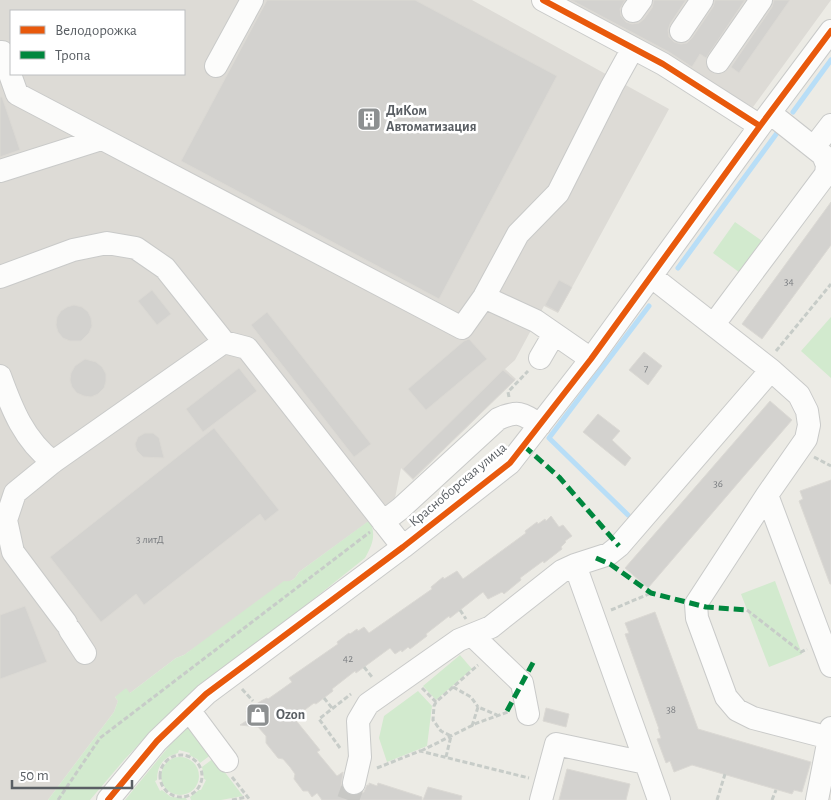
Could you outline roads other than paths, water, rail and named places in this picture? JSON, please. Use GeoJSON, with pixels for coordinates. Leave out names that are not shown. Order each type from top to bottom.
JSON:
{"type":"FeatureCollection","features":[{"type":"Feature","properties":{"kind":"street"},"geometry":{"type":"LineString","coordinates":[[216,66],[252,0]]}},
{"type":"Feature","properties":{"kind":"street"},"geometry":{"type":"LineString","coordinates":[[543,0],[765,119],[814,147],[823,155],[827,165],[826,174],[714,324]]}},
{"type":"Feature","properties":{"kind":"street"},"geometry":{"type":"LineString","coordinates":[[681,31],[702,0]]}},
{"type":"Feature","properties":{"kind":"street"},"geometry":{"type":"LineString","coordinates":[[718,62],[761,0]]}},
{"type":"Feature","properties":{"kind":"street","name":"Красноборская улица"},"geometry":{"type":"LineString","coordinates":[[108,800],[157,741],[206,694],[404,546],[510,463],[652,277],[765,119],[831,31]]}},
{"type":"Feature","properties":{"kind":"street"},"geometry":{"type":"LineString","coordinates":[[11,75],[18,94],[462,328],[484,297],[518,234],[558,193],[633,48]]}},
{"type":"Feature","properties":{"kind":"street"},"geometry":{"type":"LineString","coordinates":[[0,52],[2,52],[10,73]]}},
{"type":"Feature","properties":{"kind":"street"},"geometry":{"type":"LineString","coordinates":[[814,147],[831,124]]}},
{"type":"Feature","properties":{"kind":"street"},"geometry":{"type":"LineString","coordinates":[[0,171],[102,139]]}},
{"type":"Feature","properties":{"kind":"street"},"geometry":{"type":"LineString","coordinates":[[0,277],[73,250],[107,243],[136,248],[165,268],[224,342],[247,348],[383,522],[404,546]]}},
{"type":"Feature","properties":{"kind":"street"},"geometry":{"type":"LineString","coordinates":[[652,277],[768,367],[799,394],[807,411],[810,425],[806,439],[696,604],[697,618],[726,698],[737,710],[753,718],[830,733],[823,797]]}},
{"type":"Feature","properties":{"kind":"street"},"geometry":{"type":"LineString","coordinates":[[484,297],[536,321],[591,359]]}},
{"type":"Feature","properties":{"kind":"street"},"geometry":{"type":"LineString","coordinates":[[540,358],[554,334]]}},
{"type":"Feature","properties":{"kind":"street"},"geometry":{"type":"LineString","coordinates":[[85,654],[68,626],[13,552],[6,520],[15,493],[53,462],[224,342]]}},
{"type":"Feature","properties":{"kind":"street"},"geometry":{"type":"LineString","coordinates":[[354,780],[360,757],[358,721],[368,704],[460,640],[491,627],[562,572],[609,554],[619,546],[768,367]]}},
{"type":"Feature","properties":{"kind":"street"},"geometry":{"type":"LineString","coordinates":[[0,376],[21,427],[40,452],[53,462]]}},
{"type":"Feature","properties":{"kind":"street"},"geometry":{"type":"LineString","coordinates":[[383,522],[400,509],[498,419],[512,412],[524,414],[540,425]]}},
{"type":"Feature","properties":{"kind":"street"},"geometry":{"type":"LineString","coordinates":[[767,495],[831,666]]}},
{"type":"Feature","properties":{"kind":"street"},"geometry":{"type":"LineString","coordinates":[[574,566],[659,800]]}},
{"type":"Feature","properties":{"kind":"street"},"geometry":{"type":"LineString","coordinates":[[472,635],[522,683],[528,714]]}},
{"type":"Feature","properties":{"kind":"street"},"geometry":{"type":"LineString","coordinates":[[189,710],[227,761]]}},
{"type":"Feature","properties":{"kind":"street"},"geometry":{"type":"LineString","coordinates":[[544,791],[556,744],[646,763]]}},
{"type":"Feature","properties":{"kind":"waterway"},"geometry":{"type":"LineString","coordinates":[[793,112],[831,60]]}},
{"type":"Feature","properties":{"kind":"waterway"},"geometry":{"type":"LineString","coordinates":[[678,268],[777,133]]}},
{"type":"Feature","properties":{"kind":"waterway"},"geometry":{"type":"LineString","coordinates":[[628,515],[549,438],[649,306]]}},
{"type":"Feature","properties":{"kind":"tunnel"},"geometry":{"type":"LineString","coordinates":[[348,800],[354,783]]}},
{"type":"Feature","properties":{"kind":"place","name":"ДиКом Автоматизация"},"geometry":{"type":"Point","coordinates":[369,119]}},
{"type":"Feature","properties":{"kind":"place","name":"Ozon"},"geometry":{"type":"Point","coordinates":[258,715]}}]}
